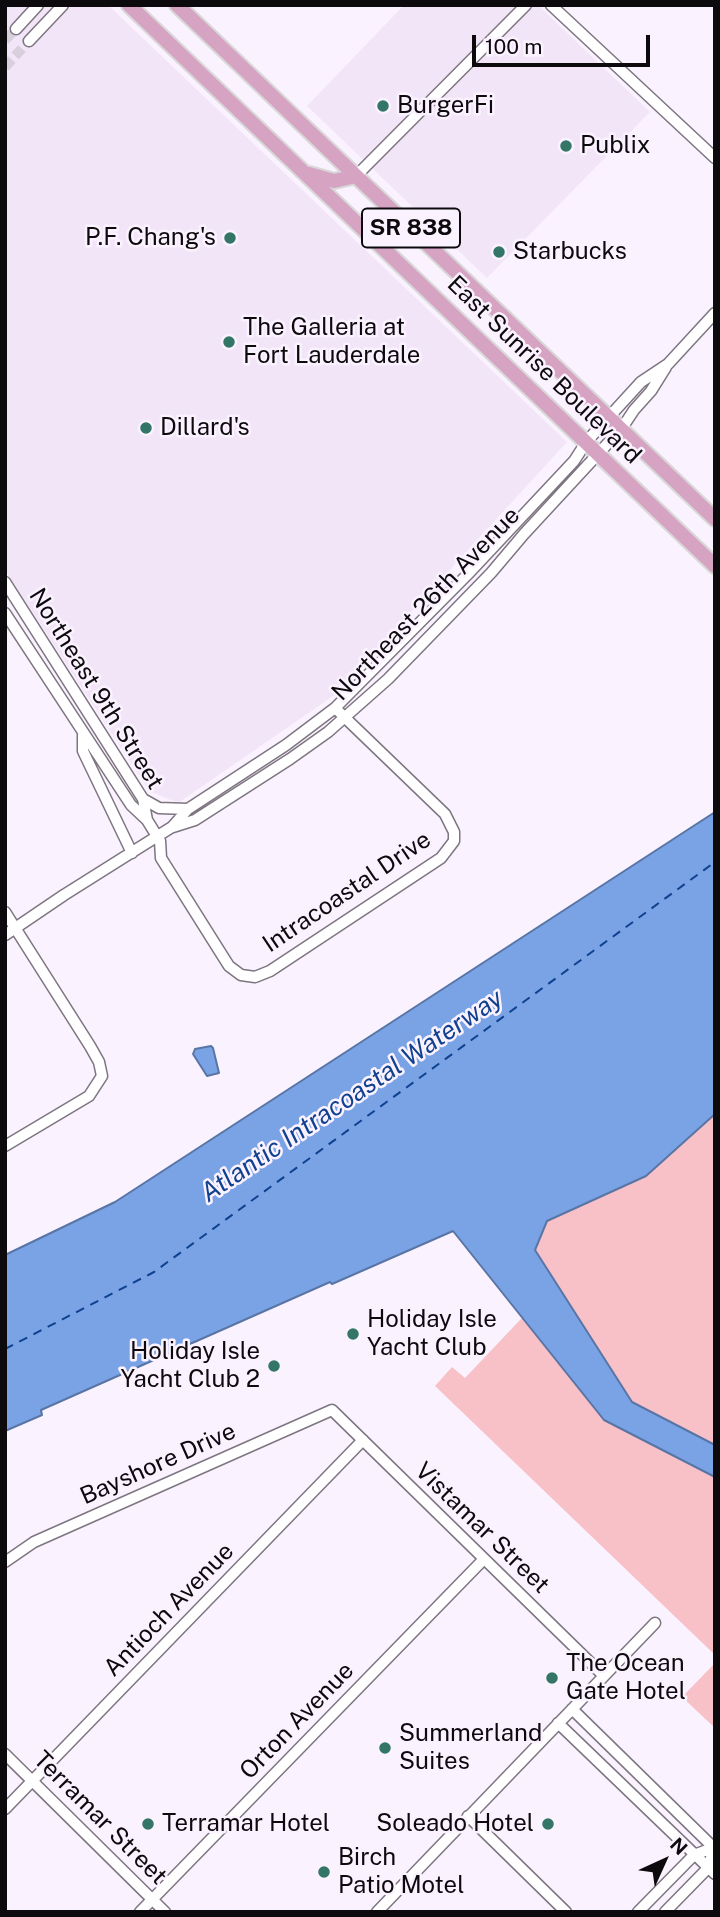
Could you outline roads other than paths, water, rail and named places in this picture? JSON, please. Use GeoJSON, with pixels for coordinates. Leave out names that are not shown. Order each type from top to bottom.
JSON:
{"type":"FeatureCollection","features":[{"type":"Feature","properties":{"kind":"main road","name":"East Sunrise Boulevard"},"geometry":{"type":"LineString","coordinates":[[129,5],[712,561]]}},
{"type":"Feature","properties":{"kind":"main road","name":"East Sunrise Boulevard"},"geometry":{"type":"LineString","coordinates":[[177,5],[715,519]]}},
{"type":"Feature","properties":{"kind":"main road"},"geometry":{"type":"LineString","coordinates":[[305,173],[334,181],[356,176]]}},
{"type":"Feature","properties":{"kind":"street"},"geometry":{"type":"LineString","coordinates":[[16,29],[38,5]]}},
{"type":"Feature","properties":{"kind":"street"},"geometry":{"type":"LineString","coordinates":[[29,41],[63,5]]}},
{"type":"Feature","properties":{"kind":"street"},"geometry":{"type":"LineString","coordinates":[[356,176],[526,5]]}},
{"type":"Feature","properties":{"kind":"street"},"geometry":{"type":"LineString","coordinates":[[551,5],[715,158]]}},
{"type":"Feature","properties":{"kind":"street"},"geometry":{"type":"LineString","coordinates":[[668,364],[715,313]]}},
{"type":"Feature","properties":{"kind":"street","name":"Northeast 26th Avenue"},"geometry":{"type":"LineString","coordinates":[[172,827],[188,809],[286,745],[335,708],[468,574],[574,461],[587,442],[641,382],[668,364]]}},
{"type":"Feature","properties":{"kind":"street","name":"Northeast 26th Avenue"},"geometry":{"type":"LineString","coordinates":[[5,935],[172,827],[202,815],[290,759],[345,718],[448,619],[622,428],[668,364]]}},
{"type":"Feature","properties":{"kind":"street","name":"Northeast 9th Street"},"geometry":{"type":"LineString","coordinates":[[5,582],[143,799],[148,820]]}},
{"type":"Feature","properties":{"kind":"street","name":"Northeast 9th Street"},"geometry":{"type":"LineString","coordinates":[[5,613],[131,805],[148,820],[160,841],[161,858],[222,955],[235,972],[247,977]]}},
{"type":"Feature","properties":{"kind":"street","name":"Intracoastal Drive"},"geometry":{"type":"LineString","coordinates":[[247,977],[270,971],[441,858],[454,841],[454,832],[445,814],[335,708]]}},
{"type":"Feature","properties":{"kind":"street","name":"Northeast 9th Street"},"geometry":{"type":"LineString","coordinates":[[83,734],[83,751],[132,853]]}},
{"type":"Feature","properties":{"kind":"street"},"geometry":{"type":"LineString","coordinates":[[143,799],[159,808],[188,809]]}},
{"type":"Feature","properties":{"kind":"street"},"geometry":{"type":"LineString","coordinates":[[5,912],[90,1046],[99,1062],[102,1076],[89,1096],[5,1146]]}},
{"type":"Feature","properties":{"kind":"street","name":"Vistamar Street"},"geometry":{"type":"LineString","coordinates":[[332,1410],[604,1676]]}},
{"type":"Feature","properties":{"kind":"street","name":"Bayshore Drive"},"geometry":{"type":"LineString","coordinates":[[5,1562],[43,1538],[332,1410]]}},
{"type":"Feature","properties":{"kind":"street","name":"Antioch Avenue"},"geometry":{"type":"LineString","coordinates":[[5,1809],[363,1440]]}},
{"type":"Feature","properties":{"kind":"street","name":"Orton Avenue"},"geometry":{"type":"LineString","coordinates":[[140,1912],[484,1559]]}},
{"type":"Feature","properties":{"kind":"street"},"geometry":{"type":"LineString","coordinates":[[377,1912],[655,1623]]}},
{"type":"Feature","properties":{"kind":"street"},"geometry":{"type":"LineString","coordinates":[[572,1709],[714,1848]]}},
{"type":"Feature","properties":{"kind":"street"},"geometry":{"type":"LineString","coordinates":[[558,1723],[711,1871]]}},
{"type":"Feature","properties":{"kind":"street","name":"Terramar Street"},"geometry":{"type":"LineString","coordinates":[[5,1754],[165,1912]]}},
{"type":"Feature","properties":{"kind":"street"},"geometry":{"type":"LineString","coordinates":[[629,1792],[642,1778]]}},
{"type":"Feature","properties":{"kind":"street"},"geometry":{"type":"LineString","coordinates":[[468,1816],[566,1912]]}},
{"type":"Feature","properties":{"kind":"street"},"geometry":{"type":"LineString","coordinates":[[638,1912],[694,1855],[714,1848]]}},
{"type":"Feature","properties":{"kind":"street"},"geometry":{"type":"LineString","coordinates":[[665,1912],[711,1871],[714,1848]]}},
{"type":"Feature","properties":{"kind":"water","name":"Atlantic Intracoastal Waterway"},"geometry":{"type":"Polygon","coordinates":[[[715,812],[715,1114],[646,1176],[547,1221],[535,1250],[632,1402],[715,1445],[715,1477],[604,1420],[453,1231],[332,1284],[330,1282],[41,1410],[42,1415],[5,1431],[5,1255],[115,1202],[715,812]]]}},
{"type":"Feature","properties":{"kind":"water"},"geometry":{"type":"Polygon","coordinates":[[[211,1046],[219,1073],[207,1076],[193,1054],[195,1049],[211,1046]]]}},
{"type":"Feature","properties":{"kind":"tunnel"},"geometry":{"type":"LineString","coordinates":[[5,40],[16,29]]}},
{"type":"Feature","properties":{"kind":"tunnel"},"geometry":{"type":"LineString","coordinates":[[5,67],[29,41]]}},
{"type":"Feature","properties":{"kind":"place","name":"BurgerFi"},"geometry":{"type":"Point","coordinates":[383,106]}},
{"type":"Feature","properties":{"kind":"place","name":"Publix"},"geometry":{"type":"Point","coordinates":[566,146]}},
{"type":"Feature","properties":{"kind":"place","name":"P.F. Chang's"},"geometry":{"type":"Point","coordinates":[230,238]}},
{"type":"Feature","properties":{"kind":"place","name":"Starbucks"},"geometry":{"type":"Point","coordinates":[499,252]}},
{"type":"Feature","properties":{"kind":"place","name":"The Galleria at Fort Lauderdale"},"geometry":{"type":"Point","coordinates":[229,342]}},
{"type":"Feature","properties":{"kind":"place","name":"Dillard's"},"geometry":{"type":"Point","coordinates":[146,428]}},
{"type":"Feature","properties":{"kind":"place","name":"Holiday Isle Yacht Club"},"geometry":{"type":"Point","coordinates":[353,1334]}},
{"type":"Feature","properties":{"kind":"place","name":"Holiday Isle Yacht Club 2"},"geometry":{"type":"Point","coordinates":[274,1366]}},
{"type":"Feature","properties":{"kind":"place","name":"The Ocean Gate Hotel"},"geometry":{"type":"Point","coordinates":[552,1678]}},
{"type":"Feature","properties":{"kind":"place","name":"Summerland Suites"},"geometry":{"type":"Point","coordinates":[385,1748]}},
{"type":"Feature","properties":{"kind":"place","name":"Terramar Hotel"},"geometry":{"type":"Point","coordinates":[148,1824]}},
{"type":"Feature","properties":{"kind":"place","name":"Soleado Hotel"},"geometry":{"type":"Point","coordinates":[548,1824]}},
{"type":"Feature","properties":{"kind":"place","name":"Birch Patio Motel"},"geometry":{"type":"Point","coordinates":[324,1872]}}]}
